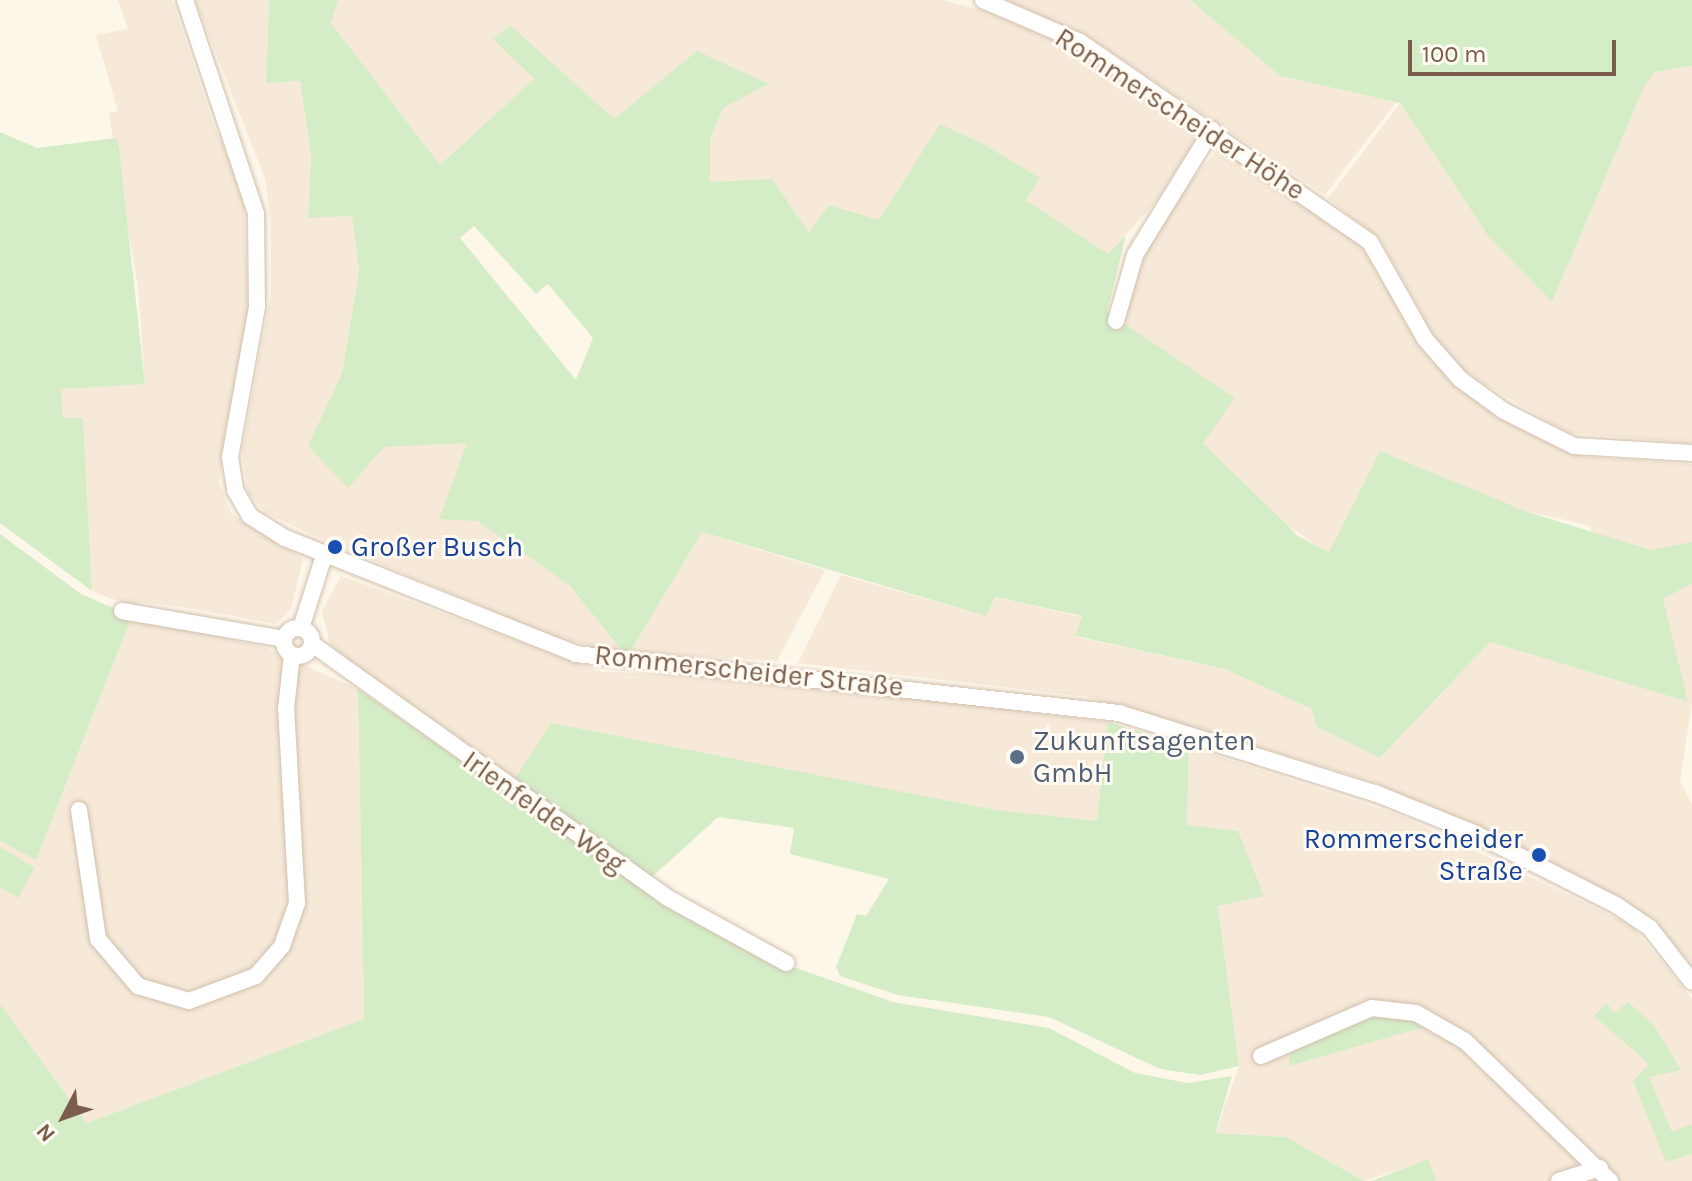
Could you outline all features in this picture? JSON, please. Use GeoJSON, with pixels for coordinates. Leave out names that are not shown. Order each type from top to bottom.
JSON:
{"type":"FeatureCollection","features":[{"type":"Feature","properties":{"kind":"street","name":"Rommerscheider Straße"},"geometry":{"type":"LineString","coordinates":[[185,0],[256,214],[257,307],[230,457],[235,490],[250,516],[325,553],[576,654],[1077,706],[1308,772],[1474,833],[1595,893],[1650,928],[1692,982]]}},
{"type":"Feature","properties":{"kind":"street","name":"Rommerscheider Höhe"},"geometry":{"type":"LineString","coordinates":[[983,0],[1080,42],[1212,130],[1370,242],[1425,339],[1460,379],[1504,411],[1574,446],[1692,453]]}},
{"type":"Feature","properties":{"kind":"street"},"geometry":{"type":"LineString","coordinates":[[1116,321],[1135,255],[1212,130]]}},
{"type":"Feature","properties":{"kind":"street"},"geometry":{"type":"LineString","coordinates":[[122,611],[284,639],[301,628],[325,553]]}},
{"type":"Feature","properties":{"kind":"street","name":"Irlenfelder Weg"},"geometry":{"type":"LineString","coordinates":[[301,628],[312,644],[668,898],[786,963]]}},
{"type":"Feature","properties":{"kind":"street"},"geometry":{"type":"LineString","coordinates":[[79,810],[98,939],[121,971],[157,997],[189,1001],[256,976],[282,946],[297,903],[287,753],[292,655],[284,639]]}},
{"type":"Feature","properties":{"kind":"street"},"geometry":{"type":"LineString","coordinates":[[292,655],[305,655],[312,644]]}},
{"type":"Feature","properties":{"kind":"street"},"geometry":{"type":"LineString","coordinates":[[1261,1056],[1372,1008],[1416,1013],[1465,1041],[1605,1174]]}},
{"type":"Feature","properties":{"kind":"street"},"geometry":{"type":"LineString","coordinates":[[1559,1181],[1605,1174]]}},
{"type":"Feature","properties":{"kind":"shaded area"},"geometry":{"type":"Polygon","coordinates":[[[118,0],[172,0],[214,126],[244,190],[248,312],[219,483],[231,513],[303,559],[291,609],[276,624],[139,602],[135,608],[92,591],[83,418],[63,419],[61,389],[145,383],[138,287],[109,113],[118,111],[96,35],[128,29],[118,0]]]}},
{"type":"Feature","properties":{"kind":"shaded area"},"geometry":{"type":"Polygon","coordinates":[[[195,0],[269,0],[266,82],[300,81],[311,156],[308,217],[352,216],[359,270],[342,373],[309,446],[468,443],[477,521],[569,585],[623,652],[559,639],[315,536],[266,513],[248,493],[242,452],[271,294],[271,223],[265,179],[195,0]]]}},
{"type":"Feature","properties":{"kind":"shaded area"},"geometry":{"type":"Polygon","coordinates":[[[338,0],[943,0],[1024,22],[1077,49],[1198,138],[1157,201],[1108,254],[1026,200],[1039,178],[985,145],[879,221],[830,205],[809,234],[710,183],[710,140],[723,107],[614,120],[494,39],[534,79],[440,166],[331,23],[338,0]]]}},
{"type":"Feature","properties":{"kind":"shaded area"},"geometry":{"type":"Polygon","coordinates":[[[1002,0],[1190,0],[1280,76],[1396,102],[1325,195],[1100,45],[1002,0]]]}},
{"type":"Feature","properties":{"kind":"shaded area"},"geometry":{"type":"Polygon","coordinates":[[[1692,66],[1692,443],[1568,433],[1463,371],[1431,331],[1381,241],[1328,198],[1400,103],[1488,236],[1552,302],[1643,89],[1655,72],[1692,66]]]}},
{"type":"Feature","properties":{"kind":"shaded area"},"geometry":{"type":"Polygon","coordinates":[[[1220,147],[1361,244],[1428,355],[1495,416],[1583,457],[1692,464],[1692,703],[1680,781],[1692,804],[1692,965],[1626,900],[1371,781],[1088,697],[798,663],[841,575],[986,616],[994,597],[1082,617],[1077,637],[1223,669],[1313,709],[1380,758],[1490,642],[1688,702],[1588,525],[1525,511],[1328,553],[1266,511],[1202,443],[1119,320],[1138,243],[1220,147]]]}},
{"type":"Feature","properties":{"kind":"shaded area"},"geometry":{"type":"Polygon","coordinates":[[[702,532],[825,570],[777,661],[630,652],[702,532]]]}},
{"type":"Feature","properties":{"kind":"shaded area"},"geometry":{"type":"Polygon","coordinates":[[[341,576],[603,672],[729,676],[1108,722],[1098,821],[512,783],[376,689],[330,644],[322,610],[341,576]]]}},
{"type":"Feature","properties":{"kind":"shaded area"},"geometry":{"type":"Polygon","coordinates":[[[132,616],[263,647],[358,689],[364,1019],[87,1123],[0,1004],[0,841],[36,860],[132,616]]]}},
{"type":"Feature","properties":{"kind":"shaded area"},"geometry":{"type":"Polygon","coordinates":[[[1189,747],[1399,815],[1631,925],[1692,999],[1692,1181],[1436,1181],[1428,1160],[1364,1181],[1286,1137],[1215,1133],[1239,1066],[1218,906],[1263,896],[1187,825],[1189,747]]]}},
{"type":"Feature","properties":{"kind":"green space"},"geometry":{"type":"Polygon","coordinates":[[[269,0],[338,0],[331,23],[440,165],[534,79],[493,39],[510,25],[614,119],[697,51],[769,84],[723,108],[710,140],[710,182],[772,179],[809,233],[829,205],[879,220],[940,124],[985,145],[1040,178],[1026,200],[1108,254],[1126,235],[1107,312],[1235,398],[1203,443],[1298,536],[1329,552],[1380,451],[1525,511],[1651,550],[1692,542],[1692,583],[1663,599],[1688,702],[1490,642],[1380,758],[1317,727],[1312,709],[1224,669],[1076,636],[1082,616],[995,597],[986,616],[702,532],[630,652],[623,652],[569,585],[477,521],[439,519],[467,443],[384,447],[348,488],[308,446],[342,373],[359,270],[352,216],[308,218],[311,156],[300,81],[266,83],[269,0]],[[474,226],[460,238],[576,380],[593,338],[548,284],[536,294],[474,226]]]}},
{"type":"Feature","properties":{"kind":"green space"},"geometry":{"type":"Polygon","coordinates":[[[1190,0],[1692,0],[1692,66],[1655,72],[1643,89],[1552,302],[1488,236],[1400,103],[1280,76],[1190,0]]]}},
{"type":"Feature","properties":{"kind":"green space"},"geometry":{"type":"Polygon","coordinates":[[[0,132],[37,148],[116,138],[119,148],[145,384],[61,389],[63,418],[83,418],[92,591],[0,523],[0,132]]]}},
{"type":"Feature","properties":{"kind":"green space"},"geometry":{"type":"Polygon","coordinates":[[[0,534],[81,594],[132,616],[36,860],[0,841],[0,534]]]}},
{"type":"Feature","properties":{"kind":"green space"},"geometry":{"type":"Polygon","coordinates":[[[358,689],[592,852],[759,955],[893,1002],[1049,1028],[1135,1073],[1188,1083],[1232,1076],[1215,1133],[1286,1137],[1364,1181],[0,1181],[0,1004],[87,1123],[364,1019],[358,689]]]}},
{"type":"Feature","properties":{"kind":"green space"},"geometry":{"type":"Polygon","coordinates":[[[1108,722],[1189,747],[1187,825],[1238,831],[1264,896],[1218,906],[1239,1066],[1200,1075],[1160,1069],[1049,1017],[898,995],[840,976],[836,967],[857,914],[866,916],[889,879],[790,854],[794,828],[718,817],[651,878],[512,783],[551,723],[995,810],[1097,821],[1108,722]]]}},
{"type":"Feature","properties":{"kind":"green space"},"geometry":{"type":"Polygon","coordinates":[[[0,847],[35,868],[18,898],[0,887],[0,847]]]}},
{"type":"Feature","properties":{"kind":"green space"},"geometry":{"type":"Polygon","coordinates":[[[1628,1002],[1653,1024],[1681,1070],[1649,1077],[1672,1132],[1692,1124],[1692,1154],[1666,1162],[1633,1081],[1649,1064],[1594,1016],[1606,1003],[1615,1013],[1628,1002]]]}},
{"type":"Feature","properties":{"kind":"green space"},"geometry":{"type":"Polygon","coordinates":[[[1385,1012],[1431,1025],[1289,1066],[1290,1050],[1385,1012]]]}},
{"type":"Feature","properties":{"kind":"green space"},"geometry":{"type":"Polygon","coordinates":[[[1428,1159],[1436,1181],[1371,1181],[1428,1159]]]}},
{"type":"Feature","properties":{"kind":"place","name":"Großer Busch"},"geometry":{"type":"Point","coordinates":[335,547]}},
{"type":"Feature","properties":{"kind":"place","name":"Zukunftsagenten GmbH"},"geometry":{"type":"Point","coordinates":[1017,757]}},
{"type":"Feature","properties":{"kind":"place","name":"Rommerscheider Straße"},"geometry":{"type":"Point","coordinates":[1539,855]}}]}
